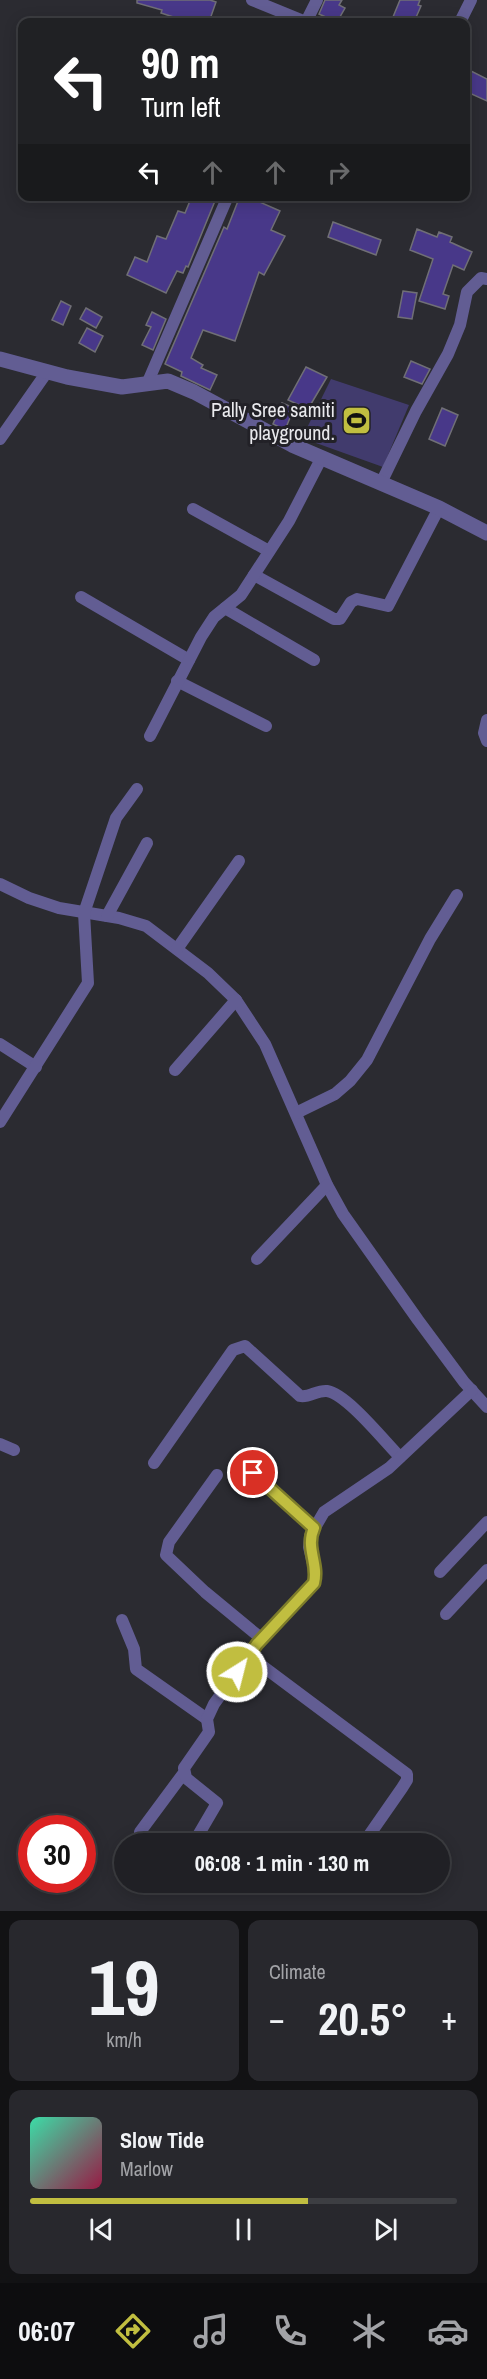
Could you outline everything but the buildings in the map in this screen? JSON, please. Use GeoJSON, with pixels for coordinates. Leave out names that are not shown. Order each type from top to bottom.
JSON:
{"type":"FeatureCollection","features":[{"type":"Feature","properties":{"kind":"street"},"geometry":{"type":"LineString","coordinates":[[252,0],[296,18]]}},
{"type":"Feature","properties":{"kind":"street"},"geometry":{"type":"LineString","coordinates":[[308,18],[317,0]]}},
{"type":"Feature","properties":{"kind":"street"},"geometry":{"type":"LineString","coordinates":[[462,18],[471,0]]}},
{"type":"Feature","properties":{"kind":"street"},"geometry":{"type":"LineString","coordinates":[[147,384],[226,201]]}},
{"type":"Feature","properties":{"kind":"street"},"geometry":{"type":"LineString","coordinates":[[381,483],[416,411],[448,354],[460,325],[467,292],[481,278],[487,279]]}},
{"type":"Feature","properties":{"kind":"street"},"geometry":{"type":"LineString","coordinates":[[0,359],[47,372],[122,387],[168,381],[194,392],[292,445],[439,508],[487,533]]}},
{"type":"Feature","properties":{"kind":"street"},"geometry":{"type":"LineString","coordinates":[[0,439],[47,372]]}},
{"type":"Feature","properties":{"kind":"street"},"geometry":{"type":"LineString","coordinates":[[150,736],[177,681],[214,617],[241,595],[289,521],[322,457]]}},
{"type":"Feature","properties":{"kind":"street"},"geometry":{"type":"LineString","coordinates":[[254,575],[334,619],[340,619],[351,602],[357,598],[388,606],[439,508]]}},
{"type":"Feature","properties":{"kind":"street"},"geometry":{"type":"LineString","coordinates":[[193,509],[269,551]]}},
{"type":"Feature","properties":{"kind":"street"},"geometry":{"type":"LineString","coordinates":[[81,597],[189,660]]}},
{"type":"Feature","properties":{"kind":"street"},"geometry":{"type":"LineString","coordinates":[[225,608],[314,660]]}},
{"type":"Feature","properties":{"kind":"street"},"geometry":{"type":"LineString","coordinates":[[177,681],[266,726]]}},
{"type":"Feature","properties":{"kind":"street"},"geometry":{"type":"LineString","coordinates":[[487,720],[484,733],[487,741]]}},
{"type":"Feature","properties":{"kind":"street"},"geometry":{"type":"LineString","coordinates":[[0,1122],[88,983],[84,913],[116,818],[137,789]]}},
{"type":"Feature","properties":{"kind":"street"},"geometry":{"type":"LineString","coordinates":[[107,916],[147,843]]}},
{"type":"Feature","properties":{"kind":"street"},"geometry":{"type":"LineString","coordinates":[[177,949],[239,861]]}},
{"type":"Feature","properties":{"kind":"street"},"geometry":{"type":"LineString","coordinates":[[0,884],[29,898],[146,926],[207,973],[236,1000],[265,1044],[327,1185],[344,1214],[404,1300],[487,1407]]}},
{"type":"Feature","properties":{"kind":"street"},"geometry":{"type":"LineString","coordinates":[[296,1113],[335,1095],[367,1060],[430,939],[457,895]]}},
{"type":"Feature","properties":{"kind":"street"},"geometry":{"type":"LineString","coordinates":[[174,1071],[236,1000]]}},
{"type":"Feature","properties":{"kind":"street"},"geometry":{"type":"LineString","coordinates":[[0,1044],[36,1067]]}},
{"type":"Feature","properties":{"kind":"street"},"geometry":{"type":"LineString","coordinates":[[256,1259],[327,1185]]}},
{"type":"Feature","properties":{"kind":"street"},"geometry":{"type":"LineString","coordinates":[[154,1463],[233,1350],[245,1346],[300,1396],[324,1390],[333,1393],[347,1403],[400,1457]]}},
{"type":"Feature","properties":{"kind":"street"},"geometry":{"type":"LineString","coordinates":[[140,1832],[183,1774],[209,1732],[207,1719],[214,1704],[262,1639],[314,1583],[316,1576],[309,1547],[314,1528],[324,1512],[389,1468],[472,1390]]}},
{"type":"Feature","properties":{"kind":"street"},"geometry":{"type":"LineString","coordinates":[[0,1444],[14,1450]]}},
{"type":"Feature","properties":{"kind":"street"},"geometry":{"type":"LineString","coordinates":[[253,1473],[314,1528]]}},
{"type":"Feature","properties":{"kind":"street"},"geometry":{"type":"LineString","coordinates":[[217,1475],[169,1542],[166,1555],[262,1639]]}},
{"type":"Feature","properties":{"kind":"street"},"geometry":{"type":"LineString","coordinates":[[440,1572],[487,1522]]}},
{"type":"Feature","properties":{"kind":"street"},"geometry":{"type":"LineString","coordinates":[[446,1614],[487,1570]]}},
{"type":"Feature","properties":{"kind":"street"},"geometry":{"type":"LineString","coordinates":[[122,1620],[134,1649],[136,1669],[207,1719]]}},
{"type":"Feature","properties":{"kind":"street"},"geometry":{"type":"LineString","coordinates":[[249,1656],[407,1774],[402,1788],[371,1833]]}},
{"type":"Feature","properties":{"kind":"street"},"geometry":{"type":"LineString","coordinates":[[183,1774],[217,1803],[200,1833]]}},
{"type":"Feature","properties":{"kind":"shaded area","name":"Pally Sree samiti playground."},"geometry":{"type":"Polygon","coordinates":[[[331,379],[409,405],[383,467],[302,438],[331,379]]]}},
{"type":"Feature","properties":{"kind":"place","name":"Pally Sree samiti playground."},"geometry":{"type":"Point","coordinates":[356,421]}},
{"type":"Feature","properties":{"kind":"route"},"geometry":{"type":"LineString","coordinates":[[237,1672],[257,1644],[314,1583],[316,1576],[309,1547],[310,1536],[314,1528],[253,1473]]}}]}
